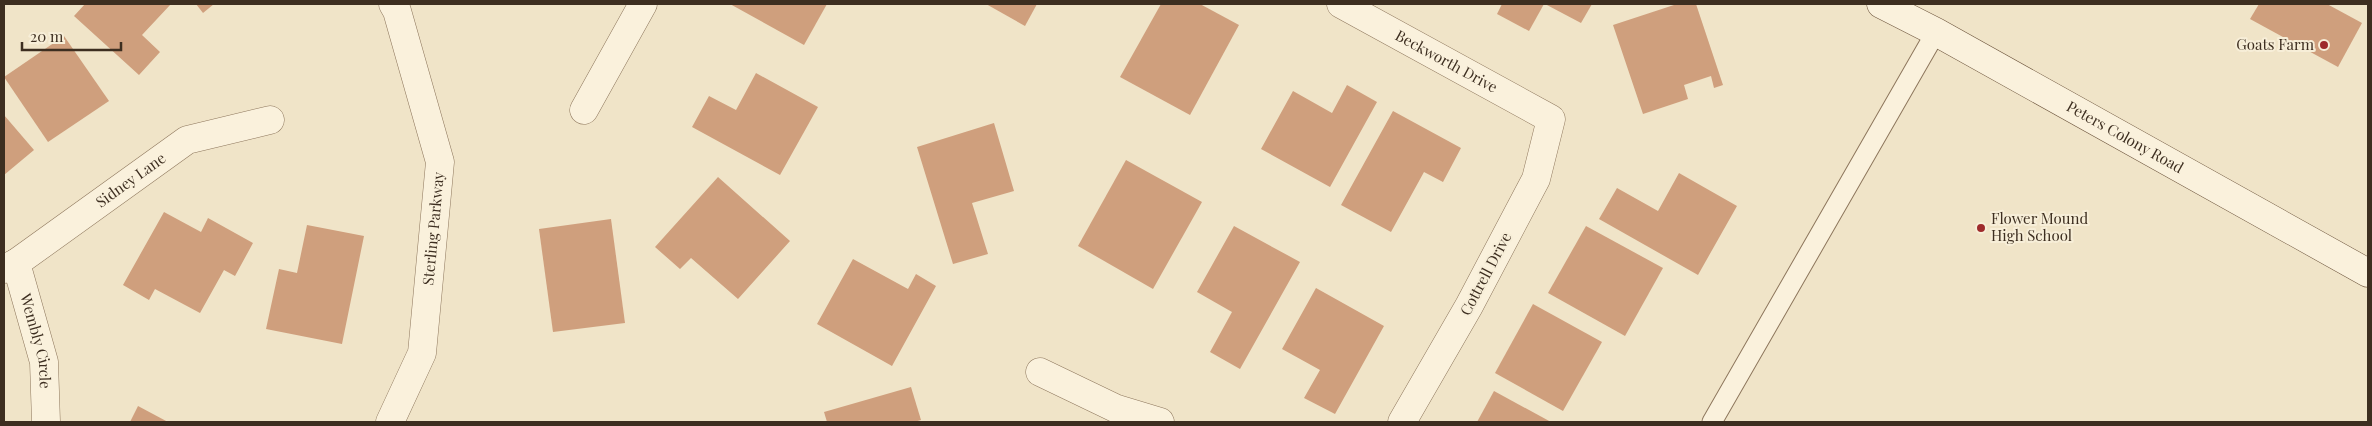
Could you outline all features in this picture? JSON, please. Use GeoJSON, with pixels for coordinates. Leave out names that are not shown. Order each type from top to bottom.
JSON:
{"type":"FeatureCollection","features":[{"type":"Feature","properties":{"kind":"street","name":"Sterling Parkway"},"geometry":{"type":"LineString","coordinates":[[390,422],[422,353],[440,162],[397,11],[393,4]]}},
{"type":"Feature","properties":{"kind":"street"},"geometry":{"type":"LineString","coordinates":[[584,110],[644,4]]}},
{"type":"Feature","properties":{"kind":"street","name":"Beckworth Drive"},"geometry":{"type":"LineString","coordinates":[[1341,4],[1551,119]]}},
{"type":"Feature","properties":{"kind":"street","name":"Peters Colony Road"},"geometry":{"type":"LineString","coordinates":[[1881,4],[1936,32],[2368,273]]}},
{"type":"Feature","properties":{"kind":"street","name":"Cottrell Drive"},"geometry":{"type":"LineString","coordinates":[[1402,422],[1469,306],[1536,179],[1551,119]]}},
{"type":"Feature","properties":{"kind":"street","name":"Sidney Lane"},"geometry":{"type":"LineString","coordinates":[[10,266],[187,140],[270,120]]}},
{"type":"Feature","properties":{"kind":"street","name":"Wembly Circle"},"geometry":{"type":"LineString","coordinates":[[10,266],[44,362],[46,422]]}},
{"type":"Feature","properties":{"kind":"street"},"geometry":{"type":"LineString","coordinates":[[1040,372],[1117,410],[1160,422]]}},
{"type":"Feature","properties":{"kind":"lane"},"geometry":{"type":"LineString","coordinates":[[1712,422],[1936,32]]}},
{"type":"Feature","properties":{"kind":"building"},"geometry":{"type":"Polygon","coordinates":[[[85,4],[171,4],[142,35],[160,52],[139,75],[74,16],[85,4]]]}},
{"type":"Feature","properties":{"kind":"building"},"geometry":{"type":"Polygon","coordinates":[[[196,4],[214,4],[203,13],[196,4]]]}},
{"type":"Feature","properties":{"kind":"building"},"geometry":{"type":"Polygon","coordinates":[[[730,4],[827,4],[804,45],[730,4]]]}},
{"type":"Feature","properties":{"kind":"building"},"geometry":{"type":"Polygon","coordinates":[[[986,4],[1037,4],[1025,26],[986,4]]]}},
{"type":"Feature","properties":{"kind":"building"},"geometry":{"type":"Polygon","coordinates":[[[1161,4],[1200,4],[1239,25],[1190,115],[1120,77],[1161,4]]]}},
{"type":"Feature","properties":{"kind":"building"},"geometry":{"type":"Polygon","coordinates":[[[1502,4],[1544,4],[1529,31],[1497,14],[1502,4]]]}},
{"type":"Feature","properties":{"kind":"building"},"geometry":{"type":"Polygon","coordinates":[[[1545,4],[1592,4],[1581,23],[1545,4]]]}},
{"type":"Feature","properties":{"kind":"building"},"geometry":{"type":"Polygon","coordinates":[[[1677,4],[1696,4],[1723,85],[1714,88],[1711,76],[1684,85],[1688,99],[1643,114],[1613,25],[1677,4]]]}},
{"type":"Feature","properties":{"kind":"building","name":"Goats Farm"},"geometry":{"type":"Polygon","coordinates":[[[2259,4],[2327,4],[2362,23],[2338,67],[2250,19],[2259,4]]]}},
{"type":"Feature","properties":{"kind":"building"},"geometry":{"type":"Polygon","coordinates":[[[64,36],[109,101],[48,142],[4,77],[64,36]]]}},
{"type":"Feature","properties":{"kind":"building"},"geometry":{"type":"Polygon","coordinates":[[[756,73],[818,107],[780,175],[692,127],[709,96],[736,110],[756,73]]]}},
{"type":"Feature","properties":{"kind":"building"},"geometry":{"type":"Polygon","coordinates":[[[1347,85],[1377,102],[1330,187],[1261,149],[1293,91],[1332,113],[1347,85]]]}},
{"type":"Feature","properties":{"kind":"building"},"geometry":{"type":"Polygon","coordinates":[[[1393,111],[1461,148],[1443,182],[1424,172],[1391,232],[1341,205],[1393,111]]]}},
{"type":"Feature","properties":{"kind":"building"},"geometry":{"type":"Polygon","coordinates":[[[4,115],[34,150],[4,175],[4,115]]]}},
{"type":"Feature","properties":{"kind":"building"},"geometry":{"type":"Polygon","coordinates":[[[994,123],[1014,191],[972,203],[988,254],[953,264],[917,147],[994,123]]]}},
{"type":"Feature","properties":{"kind":"building"},"geometry":{"type":"Polygon","coordinates":[[[1126,160],[1202,202],[1153,289],[1078,246],[1126,160]]]}},
{"type":"Feature","properties":{"kind":"building"},"geometry":{"type":"Polygon","coordinates":[[[1679,173],[1737,206],[1698,275],[1599,219],[1617,188],[1658,211],[1679,173]]]}},
{"type":"Feature","properties":{"kind":"building"},"geometry":{"type":"Polygon","coordinates":[[[718,177],[790,241],[738,299],[691,258],[680,269],[655,247],[718,177]]]}},
{"type":"Feature","properties":{"kind":"building"},"geometry":{"type":"Polygon","coordinates":[[[164,212],[201,232],[208,218],[253,243],[235,276],[224,270],[200,313],[155,289],[149,300],[123,285],[164,212]]]}},
{"type":"Feature","properties":{"kind":"building"},"geometry":{"type":"Polygon","coordinates":[[[611,219],[625,323],[553,332],[539,229],[611,219]]]}},
{"type":"Feature","properties":{"kind":"building"},"geometry":{"type":"Polygon","coordinates":[[[307,225],[364,236],[342,344],[266,329],[279,269],[297,273],[307,225]]]}},
{"type":"Feature","properties":{"kind":"building"},"geometry":{"type":"Polygon","coordinates":[[[1234,226],[1300,262],[1240,369],[1210,352],[1232,312],[1197,292],[1234,226]]]}},
{"type":"Feature","properties":{"kind":"building"},"geometry":{"type":"Polygon","coordinates":[[[1586,226],[1663,268],[1625,336],[1548,293],[1586,226]]]}},
{"type":"Feature","properties":{"kind":"building"},"geometry":{"type":"Polygon","coordinates":[[[853,259],[908,289],[916,274],[936,286],[892,366],[817,324],[853,259]]]}},
{"type":"Feature","properties":{"kind":"building"},"geometry":{"type":"Polygon","coordinates":[[[1316,288],[1384,326],[1335,414],[1304,398],[1320,370],[1282,349],[1316,288]]]}},
{"type":"Feature","properties":{"kind":"building"},"geometry":{"type":"Polygon","coordinates":[[[1533,304],[1602,342],[1563,411],[1495,373],[1533,304]]]}},
{"type":"Feature","properties":{"kind":"building"},"geometry":{"type":"Polygon","coordinates":[[[911,387],[921,420],[914,422],[827,422],[824,412],[911,387]]]}},
{"type":"Feature","properties":{"kind":"building"},"geometry":{"type":"Polygon","coordinates":[[[1494,391],[1551,422],[1477,422],[1494,391]]]}},
{"type":"Feature","properties":{"kind":"building"},"geometry":{"type":"Polygon","coordinates":[[[138,406],[168,422],[130,422],[138,406]]]}},
{"type":"Feature","properties":{"kind":"place","name":"Goats Farm"},"geometry":{"type":"Point","coordinates":[2324,45]}},
{"type":"Feature","properties":{"kind":"place","name":"Flower Mound High School"},"geometry":{"type":"Point","coordinates":[1981,228]}}]}
